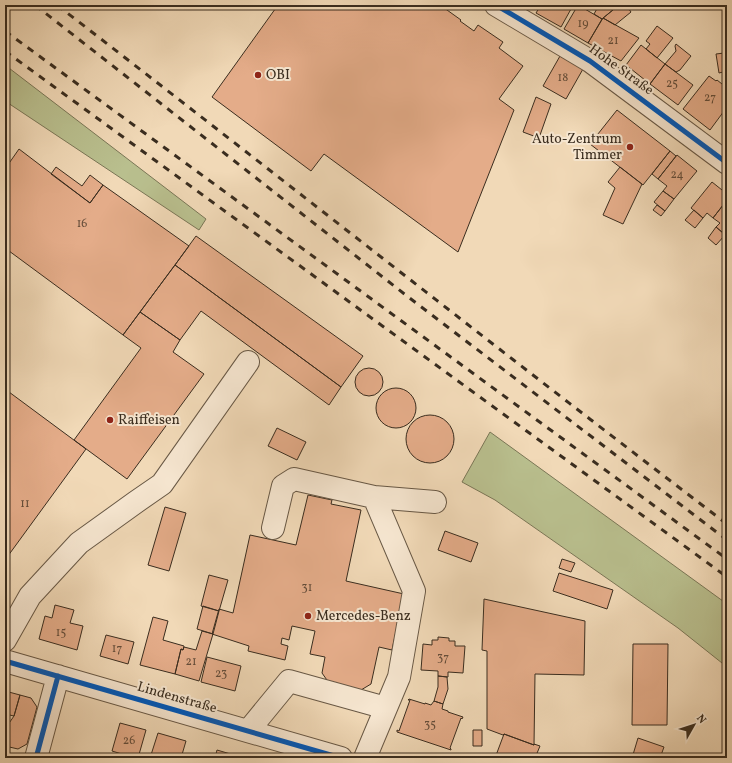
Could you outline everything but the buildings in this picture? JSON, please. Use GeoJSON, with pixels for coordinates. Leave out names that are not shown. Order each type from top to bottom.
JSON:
{"type":"FeatureCollection","features":[{"type":"Feature","properties":{"kind":"street","name":"Hohe Straße"},"geometry":{"type":"LineString","coordinates":[[496,5],[590,61],[727,163]]}},
{"type":"Feature","properties":{"kind":"street"},"geometry":{"type":"LineString","coordinates":[[5,640],[30,596],[79,543],[162,484],[248,362]]}},
{"type":"Feature","properties":{"kind":"street"},"geometry":{"type":"LineString","coordinates":[[273,528],[283,486],[294,478],[374,497],[435,502]]}},
{"type":"Feature","properties":{"kind":"street"},"geometry":{"type":"LineString","coordinates":[[365,758],[399,677],[414,591],[374,497]]}},
{"type":"Feature","properties":{"kind":"street","name":"Lindenstraße"},"geometry":{"type":"LineString","coordinates":[[5,661],[342,758]]}},
{"type":"Feature","properties":{"kind":"street"},"geometry":{"type":"LineString","coordinates":[[36,758],[58,676]]}},
{"type":"Feature","properties":{"kind":"street"},"geometry":{"type":"LineString","coordinates":[[248,731],[289,682],[386,708]]}},
{"type":"Feature","properties":{"kind":"green space"},"geometry":{"type":"Polygon","coordinates":[[[5,65],[206,219],[199,230],[5,101],[5,65]]]}},
{"type":"Feature","properties":{"kind":"green space"},"geometry":{"type":"Polygon","coordinates":[[[490,432],[727,604],[727,667],[678,628],[495,500],[462,482],[490,432]]]}},
{"type":"Feature","properties":{"kind":"railway"},"geometry":{"type":"LineString","coordinates":[[35,5],[407,296],[727,540]]}},
{"type":"Feature","properties":{"kind":"railway"},"geometry":{"type":"LineString","coordinates":[[57,5],[727,524]]}},
{"type":"Feature","properties":{"kind":"railway"},"geometry":{"type":"LineString","coordinates":[[5,31],[727,559]]}},
{"type":"Feature","properties":{"kind":"railway"},"geometry":{"type":"LineString","coordinates":[[5,51],[727,577]]}},
{"type":"Feature","properties":{"kind":"cycle path"},"geometry":{"type":"LineString","coordinates":[[496,5],[590,61],[727,163]]}},
{"type":"Feature","properties":{"kind":"cycle path"},"geometry":{"type":"LineString","coordinates":[[5,661],[341,758]]}},
{"type":"Feature","properties":{"kind":"cycle path"},"geometry":{"type":"LineString","coordinates":[[36,758],[58,676]]}},
{"type":"Feature","properties":{"kind":"place","name":"OBI"},"geometry":{"type":"Point","coordinates":[258,75]}},
{"type":"Feature","properties":{"kind":"place","name":"Auto-Zentrum Timmer"},"geometry":{"type":"Point","coordinates":[630,147]}},
{"type":"Feature","properties":{"kind":"place","name":"Raiffeisen"},"geometry":{"type":"Point","coordinates":[110,420]}},
{"type":"Feature","properties":{"kind":"place","name":"Mercedes-Benz"},"geometry":{"type":"Point","coordinates":[308,616]}}]}
